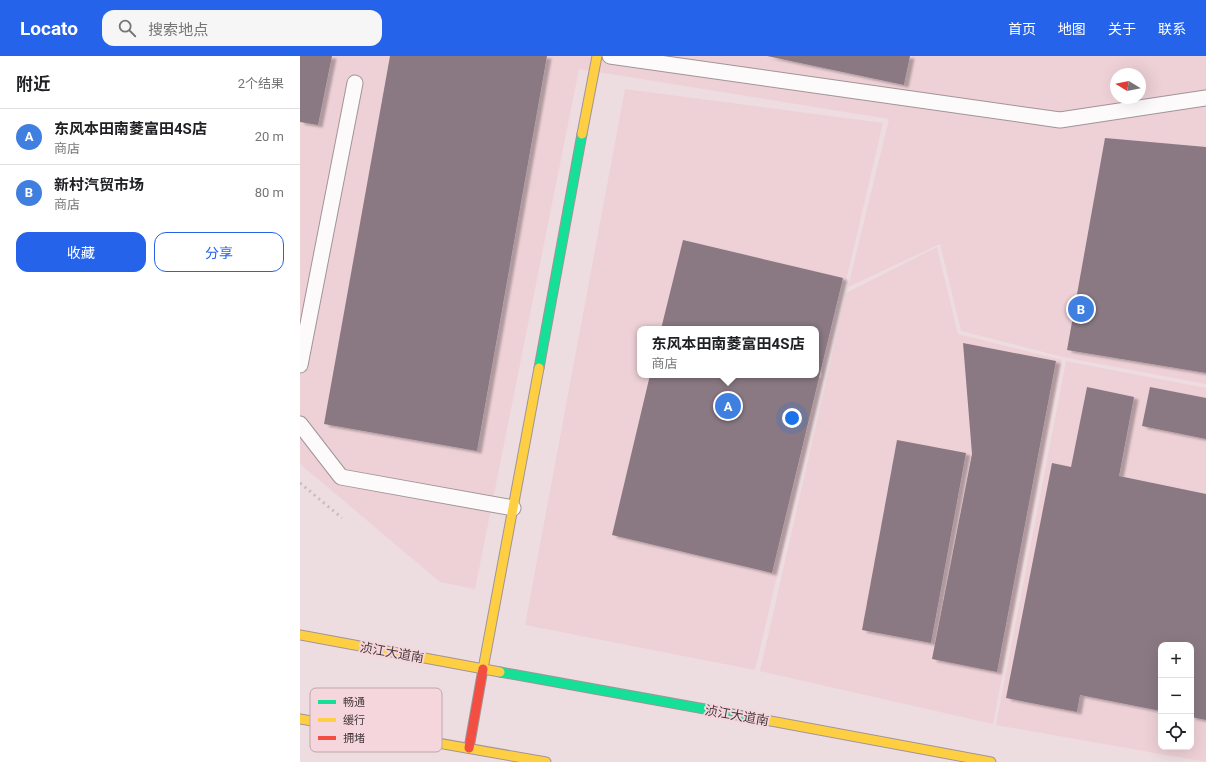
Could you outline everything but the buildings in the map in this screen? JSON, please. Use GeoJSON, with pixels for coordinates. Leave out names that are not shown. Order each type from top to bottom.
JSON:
{"type":"FeatureCollection","features":[{"type":"Feature","properties":{"kind":"main road"},"geometry":{"type":"LineString","coordinates":[[469,748],[597,56]]}},
{"type":"Feature","properties":{"kind":"main road","name":"浈江大道南"},"geometry":{"type":"LineString","coordinates":[[300,635],[992,762]]}},
{"type":"Feature","properties":{"kind":"main road"},"geometry":{"type":"LineString","coordinates":[[300,718],[310,720]]}},
{"type":"Feature","properties":{"kind":"main road"},"geometry":{"type":"LineString","coordinates":[[442,743],[546,762]]}},
{"type":"Feature","properties":{"kind":"lane"},"geometry":{"type":"LineString","coordinates":[[610,56],[1060,120],[1206,98]]}},
{"type":"Feature","properties":{"kind":"lane"},"geometry":{"type":"LineString","coordinates":[[300,364],[355,83]]}},
{"type":"Feature","properties":{"kind":"lane"},"geometry":{"type":"LineString","coordinates":[[300,424],[341,477],[513,508]]}},
{"type":"Feature","properties":{"kind":"shaded area"},"geometry":{"type":"Polygon","coordinates":[[[300,56],[1206,56],[1206,384],[1063,357],[961,331],[940,244],[848,287],[889,119],[579,69],[475,589],[440,582],[300,464],[300,56]]]}},
{"type":"Feature","properties":{"kind":"shaded area"},"geometry":{"type":"Polygon","coordinates":[[[625,89],[883,123],[755,670],[525,625],[625,89]]]}},
{"type":"Feature","properties":{"kind":"shaded area"},"geometry":{"type":"Polygon","coordinates":[[[937,247],[958,334],[1062,360],[993,724],[760,671],[846,293],[937,247]]]}},
{"type":"Feature","properties":{"kind":"shaded area"},"geometry":{"type":"Polygon","coordinates":[[[1066,361],[1206,388],[1206,762],[996,725],[1066,361]]]}},
{"type":"Feature","properties":{"kind":"railway"},"geometry":{"type":"LineString","coordinates":[[300,483],[342,518]]}},
{"type":"Feature","properties":{"kind":"traffic: fast"},"geometry":{"type":"LineString","coordinates":[[539,368],[582,134]]}},
{"type":"Feature","properties":{"kind":"traffic: fast"},"geometry":{"type":"LineString","coordinates":[[500,672],[760,719]]}},
{"type":"Feature","properties":{"kind":"traffic: slow"},"geometry":{"type":"LineString","coordinates":[[582,134],[597,56]]}},
{"type":"Feature","properties":{"kind":"traffic: slow"},"geometry":{"type":"LineString","coordinates":[[483,669],[539,368]]}},
{"type":"Feature","properties":{"kind":"traffic: slow"},"geometry":{"type":"LineString","coordinates":[[300,635],[500,672]]}},
{"type":"Feature","properties":{"kind":"traffic: slow"},"geometry":{"type":"LineString","coordinates":[[300,719],[310,721]]}},
{"type":"Feature","properties":{"kind":"traffic: slow"},"geometry":{"type":"LineString","coordinates":[[760,719],[991,762]]}},
{"type":"Feature","properties":{"kind":"traffic: slow"},"geometry":{"type":"LineString","coordinates":[[442,744],[546,762]]}},
{"type":"Feature","properties":{"kind":"traffic: jam"},"geometry":{"type":"LineString","coordinates":[[469,748],[483,669]]}},
{"type":"Feature","properties":{"kind":"place","name":"新村汽贸市场"},"geometry":{"type":"Point","coordinates":[1081,309]}},
{"type":"Feature","properties":{"kind":"place","name":"东风本田南菱富田4S店"},"geometry":{"type":"Point","coordinates":[728,406]}}]}
